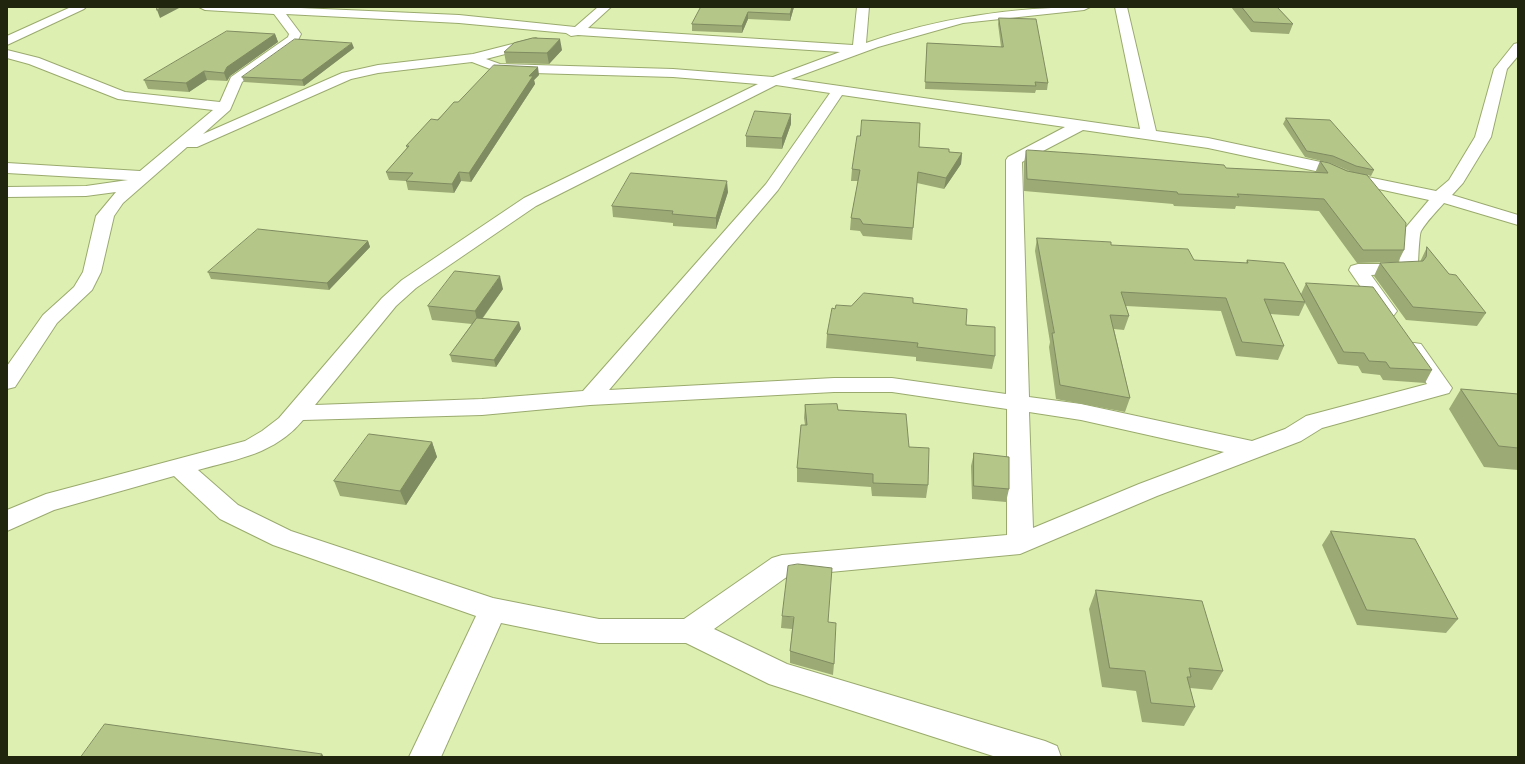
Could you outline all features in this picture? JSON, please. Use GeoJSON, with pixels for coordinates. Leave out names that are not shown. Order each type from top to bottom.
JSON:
{"type":"FeatureCollection","features":[{"type":"Feature","properties":{"kind":"street"},"geometry":{"type":"LineString","coordinates":[[7,41],[80,7]]}},
{"type":"Feature","properties":{"kind":"street"},"geometry":{"type":"LineString","coordinates":[[205,7],[278,11],[344,10],[459,18],[578,31],[859,49]]}},
{"type":"Feature","properties":{"kind":"street"},"geometry":{"type":"LineString","coordinates":[[166,156],[323,85],[347,76],[378,69],[473,58],[578,31],[605,7]]}},
{"type":"Feature","properties":{"kind":"street"},"geometry":{"type":"LineString","coordinates":[[859,49],[863,7]]}},
{"type":"Feature","properties":{"kind":"street"},"geometry":{"type":"LineString","coordinates":[[7,521],[46,503],[252,447],[270,437],[288,424],[389,302],[409,284],[454,252],[530,202],[656,138],[774,81],[859,49],[962,20],[1084,7]]}},
{"type":"Feature","properties":{"kind":"street"},"geometry":{"type":"LineString","coordinates":[[1121,7],[1148,134]]}},
{"type":"Feature","properties":{"kind":"street"},"geometry":{"type":"LineString","coordinates":[[7,382],[50,319],[82,290],[92,272],[105,216],[117,199],[225,107],[236,80],[293,38],[295,34],[278,11]]}},
{"type":"Feature","properties":{"kind":"street"},"geometry":{"type":"LineString","coordinates":[[688,631],[782,566],[1020,544],[1148,490],[1293,435],[1314,422],[1441,388],[1402,330],[1358,270],[1410,269],[1408,258],[1411,248],[1411,232],[1440,197],[1455,183],[1483,137],[1501,69],[1518,47]]}},
{"type":"Feature","properties":{"kind":"street"},"geometry":{"type":"LineString","coordinates":[[7,54],[34,61],[128,97],[225,107]]}},
{"type":"Feature","properties":{"kind":"street"},"geometry":{"type":"LineString","coordinates":[[473,58],[498,68],[673,73],[774,81],[1148,134],[1262,153],[1330,169],[1348,178],[1440,197],[1518,220]]}},
{"type":"Feature","properties":{"kind":"street"},"geometry":{"type":"LineString","coordinates":[[590,398],[772,187],[838,91]]}},
{"type":"Feature","properties":{"kind":"street"},"geometry":{"type":"LineString","coordinates":[[1020,544],[1019,403],[1014,160],[1080,125]]}},
{"type":"Feature","properties":{"kind":"street"},"geometry":{"type":"LineString","coordinates":[[7,168],[139,180]]}},
{"type":"Feature","properties":{"kind":"street"},"geometry":{"type":"LineString","coordinates":[[7,192],[86,191],[139,180]]}},
{"type":"Feature","properties":{"kind":"street"},"geometry":{"type":"LineString","coordinates":[[297,412],[482,407],[590,398],[834,385],[892,385],[1080,412],[1253,450]]}},
{"type":"Feature","properties":{"kind":"street"},"geometry":{"type":"LineString","coordinates":[[178,466],[229,512],[282,538],[414,584],[493,610],[599,631],[688,631],[780,675],[1045,757]]}},
{"type":"Feature","properties":{"kind":"street"},"geometry":{"type":"LineString","coordinates":[[426,757],[493,610]]}},
{"type":"Feature","properties":{"kind":"building"},"geometry":{"type":"Polygon","coordinates":[[[701,7],[792,7],[790,14],[748,12],[742,26],[692,24],[701,7]]]}},
{"type":"Feature","properties":{"kind":"building"},"geometry":{"type":"Polygon","coordinates":[[[1242,7],[1277,7],[1293,24],[1254,22],[1242,7]]]}},
{"type":"Feature","properties":{"kind":"building"},"geometry":{"type":"Polygon","coordinates":[[[999,18],[1036,19],[1048,83],[1035,82],[1036,86],[925,82],[927,43],[1003,47],[999,18]]]}},
{"type":"Feature","properties":{"kind":"building"},"geometry":{"type":"Polygon","coordinates":[[[227,31],[275,34],[227,67],[224,73],[204,71],[186,83],[144,80],[227,31]]]}},
{"type":"Feature","properties":{"kind":"building"},"geometry":{"type":"Polygon","coordinates":[[[533,38],[560,39],[547,53],[504,52],[514,43],[533,38]]]}},
{"type":"Feature","properties":{"kind":"building"},"geometry":{"type":"Polygon","coordinates":[[[295,39],[352,43],[302,80],[242,77],[295,39]]]}},
{"type":"Feature","properties":{"kind":"building"},"geometry":{"type":"Polygon","coordinates":[[[494,65],[538,67],[529,76],[533,76],[469,173],[459,172],[452,184],[406,181],[413,173],[386,172],[409,146],[406,146],[431,119],[438,120],[454,102],[458,102],[494,65]]]}},
{"type":"Feature","properties":{"kind":"building"},"geometry":{"type":"Polygon","coordinates":[[[755,111],[791,114],[782,138],[746,136],[755,111]]]}},
{"type":"Feature","properties":{"kind":"building"},"geometry":{"type":"Polygon","coordinates":[[[1286,118],[1330,120],[1374,170],[1356,166],[1333,156],[1307,151],[1286,118]]]}},
{"type":"Feature","properties":{"kind":"building"},"geometry":{"type":"Polygon","coordinates":[[[862,120],[920,123],[919,147],[949,149],[949,152],[962,153],[946,178],[918,172],[913,228],[863,224],[860,219],[851,218],[860,170],[852,169],[857,136],[860,136],[862,120]]]}},
{"type":"Feature","properties":{"kind":"building"},"geometry":{"type":"Polygon","coordinates":[[[1026,151],[1224,165],[1226,168],[1328,173],[1320,161],[1329,163],[1347,171],[1367,175],[1406,223],[1404,250],[1363,250],[1324,199],[1237,194],[1239,197],[1178,194],[1177,192],[1027,179],[1026,151]]]}},
{"type":"Feature","properties":{"kind":"building"},"geometry":{"type":"Polygon","coordinates":[[[631,173],[727,181],[716,218],[672,214],[673,211],[612,206],[631,173]]]}},
{"type":"Feature","properties":{"kind":"building"},"geometry":{"type":"Polygon","coordinates":[[[258,229],[368,241],[327,283],[208,272],[258,229]]]}},
{"type":"Feature","properties":{"kind":"building"},"geometry":{"type":"Polygon","coordinates":[[[1037,238],[1111,242],[1111,245],[1188,249],[1194,260],[1248,263],[1247,260],[1284,263],[1305,302],[1264,299],[1284,346],[1242,342],[1226,298],[1121,292],[1129,316],[1110,315],[1130,398],[1060,385],[1052,333],[1054,333],[1037,238]]]}},
{"type":"Feature","properties":{"kind":"building"},"geometry":{"type":"Polygon","coordinates":[[[1427,247],[1449,274],[1456,275],[1486,313],[1413,307],[1380,263],[1423,261],[1426,257],[1427,247]]]}},
{"type":"Feature","properties":{"kind":"building"},"geometry":{"type":"Polygon","coordinates":[[[455,271],[500,276],[475,311],[428,306],[455,271]]]}},
{"type":"Feature","properties":{"kind":"building"},"geometry":{"type":"Polygon","coordinates":[[[1306,283],[1373,287],[1432,370],[1390,368],[1386,362],[1369,361],[1364,353],[1344,352],[1306,283]]]}},
{"type":"Feature","properties":{"kind":"building"},"geometry":{"type":"Polygon","coordinates":[[[864,293],[913,298],[913,303],[967,309],[966,325],[995,327],[995,356],[917,347],[918,343],[827,334],[832,308],[835,309],[836,305],[851,306],[864,293]]]}},
{"type":"Feature","properties":{"kind":"building"},"geometry":{"type":"Polygon","coordinates":[[[477,318],[519,322],[494,360],[450,355],[477,318]]]}},
{"type":"Feature","properties":{"kind":"building"},"geometry":{"type":"Polygon","coordinates":[[[1461,389],[1518,394],[1518,448],[1499,446],[1461,389]]]}},
{"type":"Feature","properties":{"kind":"building"},"geometry":{"type":"Polygon","coordinates":[[[837,404],[838,410],[906,414],[909,447],[929,448],[928,485],[873,483],[873,474],[797,468],[801,425],[807,425],[805,405],[837,404]]]}},
{"type":"Feature","properties":{"kind":"building"},"geometry":{"type":"Polygon","coordinates":[[[369,434],[432,442],[400,491],[334,481],[369,434]]]}},
{"type":"Feature","properties":{"kind":"building"},"geometry":{"type":"Polygon","coordinates":[[[974,453],[1009,457],[1009,489],[974,486],[974,453]]]}},
{"type":"Feature","properties":{"kind":"building"},"geometry":{"type":"Polygon","coordinates":[[[1331,531],[1415,539],[1458,619],[1367,610],[1331,531]]]}},
{"type":"Feature","properties":{"kind":"building"},"geometry":{"type":"Polygon","coordinates":[[[798,564],[832,568],[828,622],[836,623],[834,664],[790,651],[794,617],[782,616],[788,566],[798,564]]]}},
{"type":"Feature","properties":{"kind":"building"},"geometry":{"type":"Polygon","coordinates":[[[1096,590],[1202,601],[1223,671],[1189,668],[1191,677],[1187,677],[1195,707],[1151,703],[1145,671],[1110,668],[1096,590]]]}},
{"type":"Feature","properties":{"kind":"building"},"geometry":{"type":"Polygon","coordinates":[[[105,724],[322,754],[320,757],[81,757],[105,724]]]}}]}
